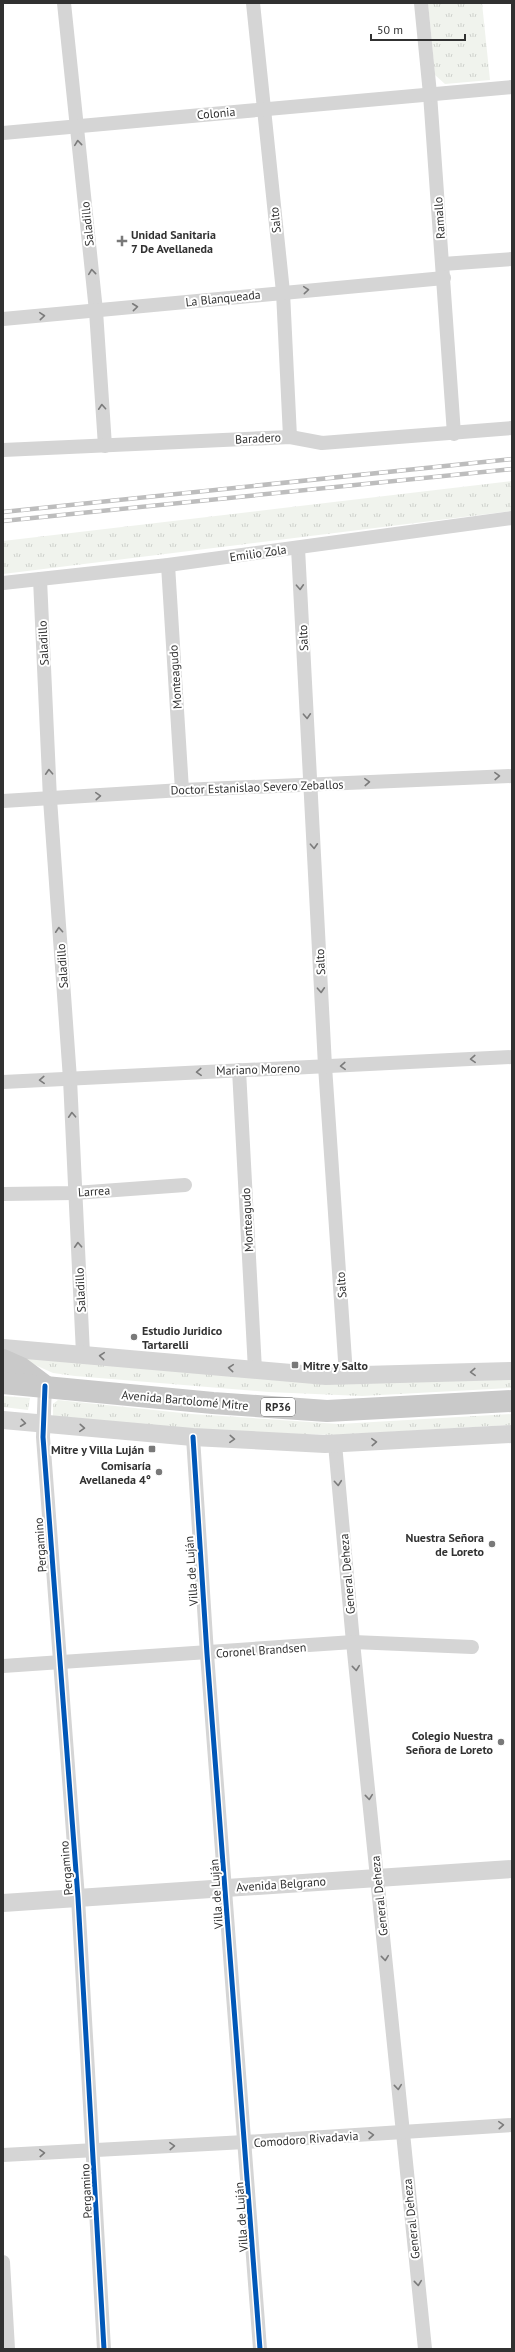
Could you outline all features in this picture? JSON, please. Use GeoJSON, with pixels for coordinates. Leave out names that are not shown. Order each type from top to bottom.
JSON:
{"type":"FeatureCollection","features":[{"type":"Feature","properties":{"kind":"main road"},"geometry":{"type":"LineString","coordinates":[[3,1360],[21,1368],[45,1386]]}},
{"type":"Feature","properties":{"kind":"main road","name":"Avenida Bartolomé Mitre"},"geometry":{"type":"LineString","coordinates":[[3,1383],[327,1411],[512,1402]]}},
{"type":"Feature","properties":{"kind":"street","name":"Saladillo"},"geometry":{"type":"LineString","coordinates":[[64,3],[96,311],[105,446]]}},
{"type":"Feature","properties":{"kind":"street","name":"Salto"},"geometry":{"type":"LineString","coordinates":[[253,3],[283,292],[290,437]]}},
{"type":"Feature","properties":{"kind":"street","name":"Ramallo"},"geometry":{"type":"LineString","coordinates":[[421,3],[430,94],[454,434]]}},
{"type":"Feature","properties":{"kind":"street","name":"Colonia"},"geometry":{"type":"LineString","coordinates":[[3,133],[76,125],[512,87]]}},
{"type":"Feature","properties":{"kind":"street","name":"La Blanqueada"},"geometry":{"type":"LineString","coordinates":[[3,319],[283,292],[443,271],[512,259]]}},
{"type":"Feature","properties":{"kind":"street","name":"Baradero"},"geometry":{"type":"LineString","coordinates":[[3,450],[290,437],[322,443],[454,434],[512,428]]}},
{"type":"Feature","properties":{"kind":"street","name":"Emilio Zola"},"geometry":{"type":"LineString","coordinates":[[3,583],[168,565],[512,518]]}},
{"type":"Feature","properties":{"kind":"street","name":"Salto"},"geometry":{"type":"LineString","coordinates":[[298,548],[326,1066],[346,1375]]}},
{"type":"Feature","properties":{"kind":"street","name":"Monteagudo"},"geometry":{"type":"LineString","coordinates":[[168,565],[182,790]]}},
{"type":"Feature","properties":{"kind":"street","name":"Saladillo"},"geometry":{"type":"LineString","coordinates":[[40,579],[50,799],[70,1079],[83,1354]]}},
{"type":"Feature","properties":{"kind":"street","name":"Doctor Estanislao Severo Zeballos"},"geometry":{"type":"LineString","coordinates":[[3,801],[182,790],[512,776]]}},
{"type":"Feature","properties":{"kind":"street","name":"Mariano Moreno"},"geometry":{"type":"LineString","coordinates":[[3,1082],[512,1057]]}},
{"type":"Feature","properties":{"kind":"street","name":"Monteagudo"},"geometry":{"type":"LineString","coordinates":[[239,1070],[255,1370]]}},
{"type":"Feature","properties":{"kind":"street","name":"Larrea"},"geometry":{"type":"LineString","coordinates":[[3,1194],[76,1193],[185,1185]]}},
{"type":"Feature","properties":{"kind":"street"},"geometry":{"type":"LineString","coordinates":[[3,1348],[255,1370],[346,1375],[512,1371]]}},
{"type":"Feature","properties":{"kind":"street","name":"Pergamino"},"geometry":{"type":"LineString","coordinates":[[45,1386],[44,1425],[42,1437],[78,1898],[94,2150],[104,2349]]}},
{"type":"Feature","properties":{"kind":"street"},"geometry":{"type":"LineString","coordinates":[[3,1420],[44,1425],[193,1437],[336,1444],[512,1434]]}},
{"type":"Feature","properties":{"kind":"street","name":"Villa de Luján"},"geometry":{"type":"LineString","coordinates":[[193,1437],[207,1654],[260,2349]]}},
{"type":"Feature","properties":{"kind":"street","name":"General Deheza"},"geometry":{"type":"LineString","coordinates":[[336,1444],[353,1642],[425,2349]]}},
{"type":"Feature","properties":{"kind":"street","name":"Coronel Brandsen"},"geometry":{"type":"LineString","coordinates":[[3,1666],[207,1654],[353,1642],[472,1647]]}},
{"type":"Feature","properties":{"kind":"street","name":"Avenida Belgrano"},"geometry":{"type":"LineString","coordinates":[[3,1903],[512,1869]]}},
{"type":"Feature","properties":{"kind":"street","name":"Comodoro Rivadavia"},"geometry":{"type":"LineString","coordinates":[[3,2155],[403,2133],[512,2125]]}},
{"type":"Feature","properties":{"kind":"street"},"geometry":{"type":"LineString","coordinates":[[3,2262],[8,2349]]}},
{"type":"Feature","properties":{"kind":"green space"},"geometry":{"type":"Polygon","coordinates":[[[428,3],[482,3],[490,80],[445,84],[435,75],[428,3]]]}},
{"type":"Feature","properties":{"kind":"green space"},"geometry":{"type":"Polygon","coordinates":[[[512,481],[512,511],[3,574],[3,541],[512,481]]]}},
{"type":"Feature","properties":{"kind":"green space"},"geometry":{"type":"Polygon","coordinates":[[[13,1355],[512,1377],[512,1388],[362,1396],[268,1392],[53,1373],[13,1355]]]}},
{"type":"Feature","properties":{"kind":"green space"},"geometry":{"type":"Polygon","coordinates":[[[3,1396],[30,1398],[28,1410],[3,1407],[3,1396]]]}},
{"type":"Feature","properties":{"kind":"green space"},"geometry":{"type":"Polygon","coordinates":[[[58,1400],[192,1414],[339,1424],[512,1414],[512,1425],[337,1435],[192,1431],[53,1417],[53,1404],[58,1400]]]}},
{"type":"Feature","properties":{"kind":"railway"},"geometry":{"type":"LineString","coordinates":[[3,512],[512,459]]}},
{"type":"Feature","properties":{"kind":"railway"},"geometry":{"type":"LineString","coordinates":[[3,521],[512,469]]}},
{"type":"Feature","properties":{"kind":"cycle path"},"geometry":{"type":"LineString","coordinates":[[45,1386],[43,1437],[78,1898],[104,2349]]}},
{"type":"Feature","properties":{"kind":"cycle path"},"geometry":{"type":"LineString","coordinates":[[193,1437],[207,1654],[260,2349]]}},
{"type":"Feature","properties":{"kind":"place","name":"Unidad Sanitaria 7 De Avellaneda"},"geometry":{"type":"Point","coordinates":[122,241]}},
{"type":"Feature","properties":{"kind":"place","name":"Estudio Juridico Tartarelli"},"geometry":{"type":"Point","coordinates":[134,1337]}},
{"type":"Feature","properties":{"kind":"place","name":"Mitre y Salto"},"geometry":{"type":"Point","coordinates":[295,1365]}},
{"type":"Feature","properties":{"kind":"place","name":"Mitre y Villa Luján"},"geometry":{"type":"Point","coordinates":[152,1449]}},
{"type":"Feature","properties":{"kind":"place","name":"Comisaría Avellaneda 4°"},"geometry":{"type":"Point","coordinates":[159,1472]}},
{"type":"Feature","properties":{"kind":"place","name":"Nuestra Señora de Loreto"},"geometry":{"type":"Point","coordinates":[492,1544]}},
{"type":"Feature","properties":{"kind":"place","name":"Colegio Nuestra Señora de Loreto"},"geometry":{"type":"Point","coordinates":[501,1742]}}]}
